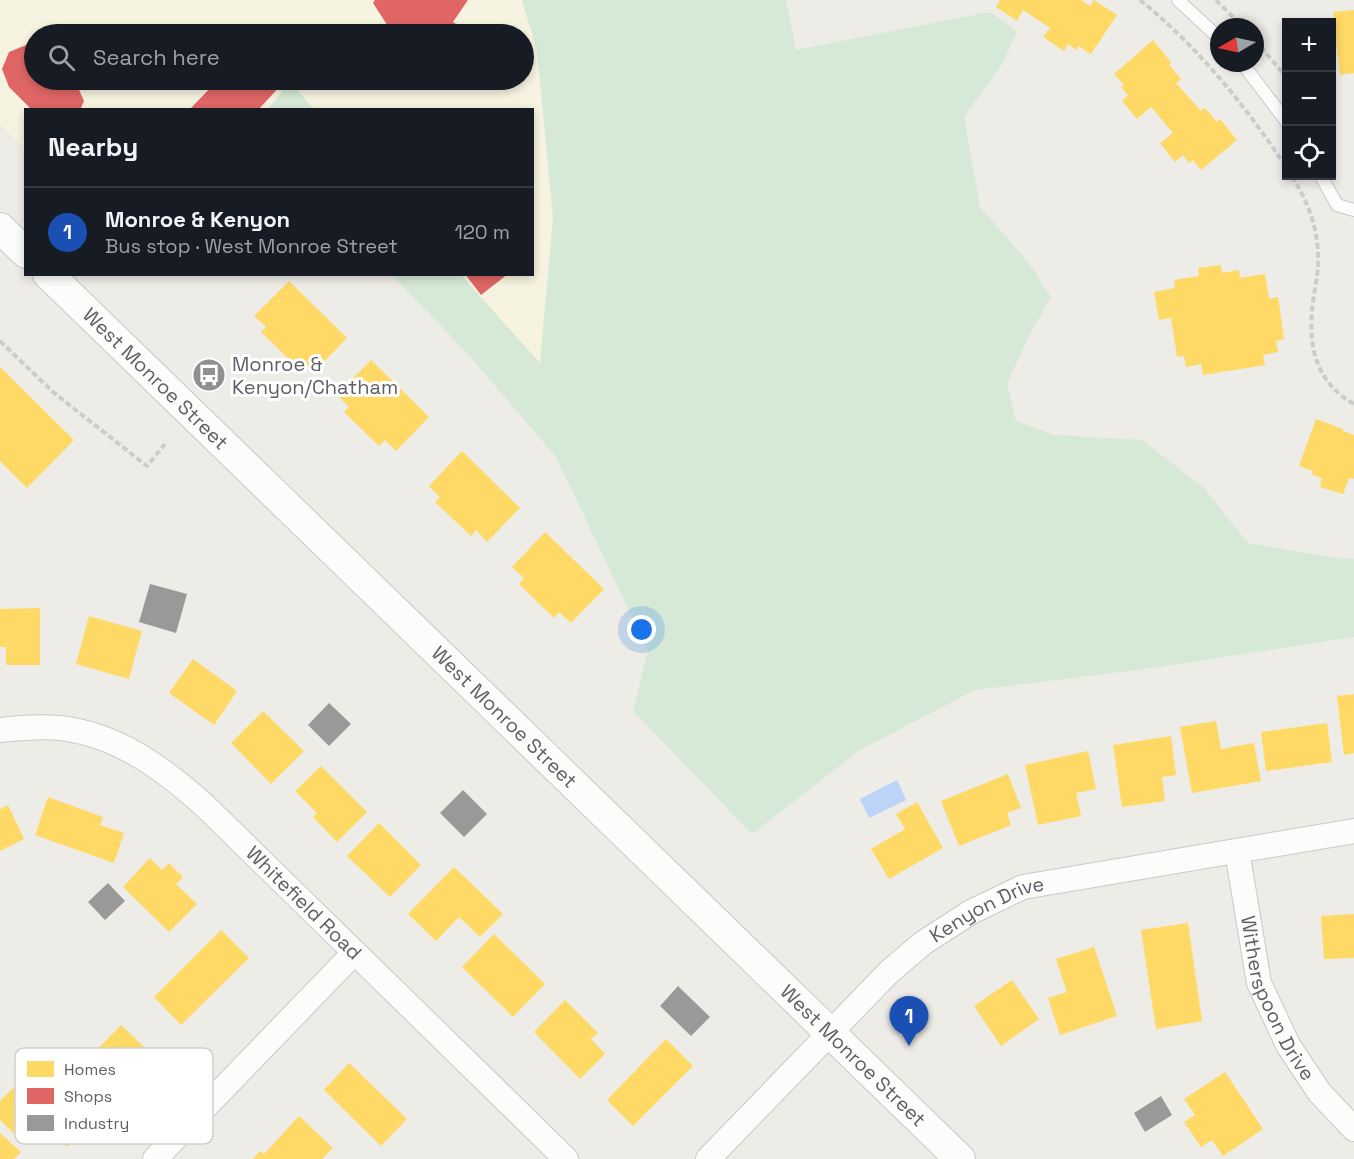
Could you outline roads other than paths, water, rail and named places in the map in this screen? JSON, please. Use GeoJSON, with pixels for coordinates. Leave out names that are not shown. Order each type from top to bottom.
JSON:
{"type":"FeatureCollection","features":[{"type":"Feature","properties":{"kind":"street"},"geometry":{"type":"LineString","coordinates":[[0,228],[24,250]]}},
{"type":"Feature","properties":{"kind":"street","name":"West Monroe Street"},"geometry":{"type":"LineString","coordinates":[[50,276],[960,1159]]}},
{"type":"Feature","properties":{"kind":"street","name":"Whitefield Road"},"geometry":{"type":"LineString","coordinates":[[0,730],[61,728],[96,737],[135,752],[172,776],[566,1159]]}},
{"type":"Feature","properties":{"kind":"street","name":"Kenyon Drive"},"geometry":{"type":"LineString","coordinates":[[708,1159],[889,972],[922,943],[971,912],[1023,887],[1354,831]]}},
{"type":"Feature","properties":{"kind":"street","name":"Witherspoon Drive"},"geometry":{"type":"LineString","coordinates":[[1237,851],[1259,982],[1294,1054],[1319,1092],[1354,1129]]}},
{"type":"Feature","properties":{"kind":"street"},"geometry":{"type":"LineString","coordinates":[[213,1099],[354,953]]}},
{"type":"Feature","properties":{"kind":"street"},"geometry":{"type":"LineString","coordinates":[[155,1159],[169,1144]]}},
{"type":"Feature","properties":{"kind":"lane"},"geometry":{"type":"LineString","coordinates":[[1178,0],[1210,30]]}},
{"type":"Feature","properties":{"kind":"lane"},"geometry":{"type":"LineString","coordinates":[[1249,72],[1282,114]]}},
{"type":"Feature","properties":{"kind":"lane"},"geometry":{"type":"LineString","coordinates":[[1323,180],[1336,205],[1354,210]]}},
{"type":"Feature","properties":{"kind":"water"},"geometry":{"type":"Polygon","coordinates":[[[897,780],[906,800],[869,818],[860,799],[897,780]]]}},
{"type":"Feature","properties":{"kind":"place","name":"Monroe & Kenyon/Chatham"},"geometry":{"type":"Point","coordinates":[209,375]}},
{"type":"Feature","properties":{"kind":"place","name":"Monroe & Kenyon"},"geometry":{"type":"Point","coordinates":[909,1046]}}]}
